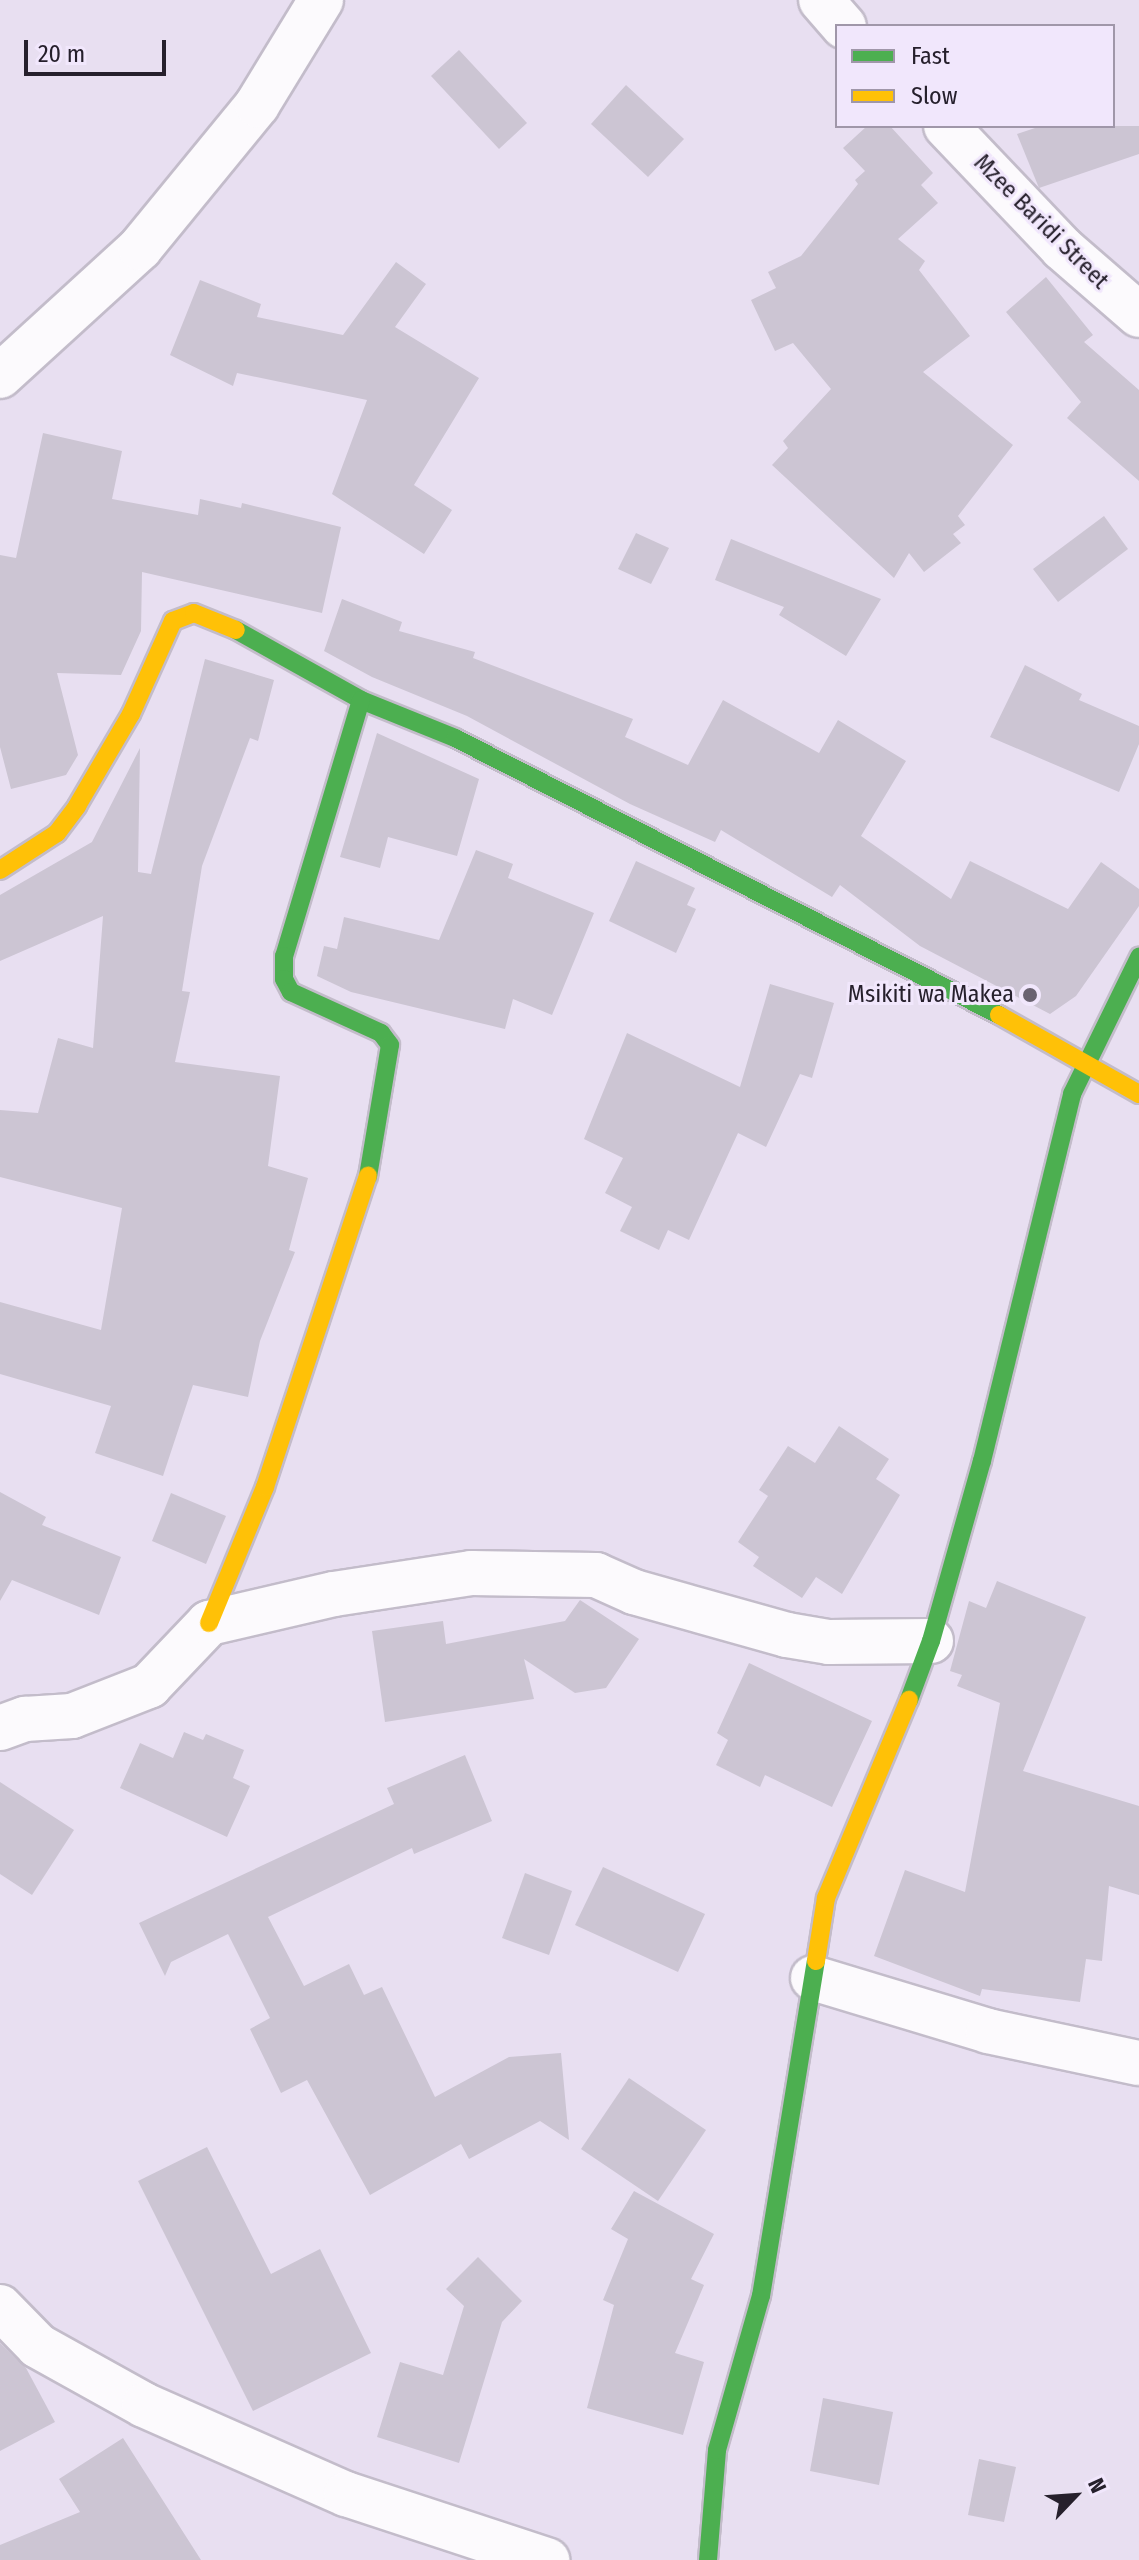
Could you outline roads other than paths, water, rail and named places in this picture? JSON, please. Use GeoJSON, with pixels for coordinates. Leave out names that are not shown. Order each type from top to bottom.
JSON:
{"type":"FeatureCollection","features":[{"type":"Feature","properties":{"kind":"street"},"geometry":{"type":"LineString","coordinates":[[0,376],[140,248],[257,105],[321,0]]}},
{"type":"Feature","properties":{"kind":"street"},"geometry":{"type":"LineString","coordinates":[[821,0],[842,24]]}},
{"type":"Feature","properties":{"kind":"street","name":"Mzee Baridi Street"},"geometry":{"type":"LineString","coordinates":[[948,128],[1062,248],[1139,315]]}},
{"type":"Feature","properties":{"kind":"street"},"geometry":{"type":"LineString","coordinates":[[0,870],[57,833],[77,806],[131,714],[173,621],[182,616],[214,618],[361,700],[455,738],[619,826],[726,874],[1085,1060],[1139,1094]]}},
{"type":"Feature","properties":{"kind":"street"},"geometry":{"type":"LineString","coordinates":[[0,1728],[25,1719],[72,1716],[149,1686],[209,1623],[265,1487],[367,1180],[390,1065],[390,1045],[381,1033],[291,992],[284,979],[284,956],[361,700]]}},
{"type":"Feature","properties":{"kind":"street"},"geometry":{"type":"LineString","coordinates":[[708,2560],[717,2450],[761,2296],[789,2151],[826,1898],[869,1804],[931,1641],[1085,1060],[1139,957]]}},
{"type":"Feature","properties":{"kind":"street"},"geometry":{"type":"LineString","coordinates":[[209,1623],[408,1582],[471,1573],[546,1572],[596,1575],[634,1592],[787,1635],[829,1642],[931,1641]]}},
{"type":"Feature","properties":{"kind":"street"},"geometry":{"type":"LineString","coordinates":[[813,1978],[988,2031],[1139,2063]]}},
{"type":"Feature","properties":{"kind":"street"},"geometry":{"type":"LineString","coordinates":[[0,2307],[38,2346],[144,2405],[346,2494],[547,2560]]}},
{"type":"Feature","properties":{"kind":"place","name":"Msikiti wa Makea"},"geometry":{"type":"Point","coordinates":[1030,995]}}]}
